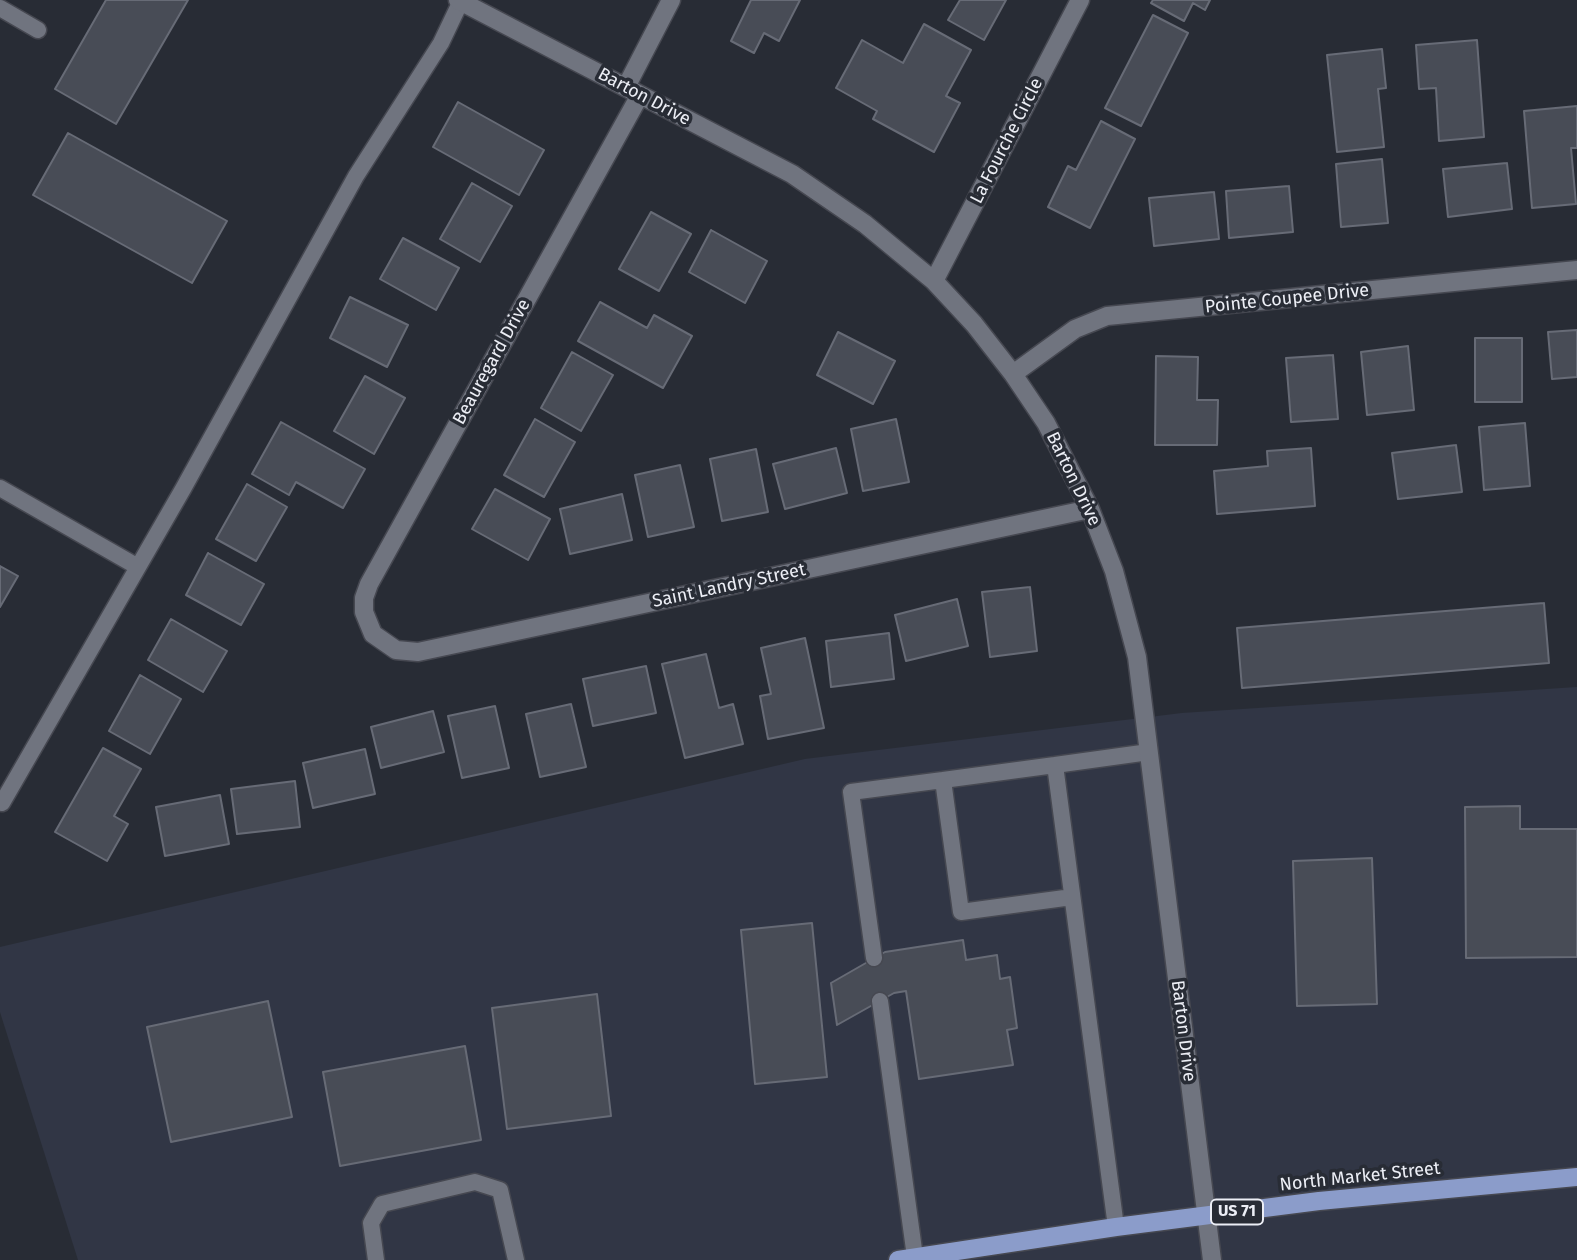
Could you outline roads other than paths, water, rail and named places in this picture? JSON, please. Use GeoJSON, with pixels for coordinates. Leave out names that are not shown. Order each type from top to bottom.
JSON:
{"type":"FeatureCollection","features":[{"type":"Feature","properties":{"kind":"main road","name":"North Market Street"},"geometry":{"type":"LineString","coordinates":[[907,1259],[980,1254],[1116,1227],[1319,1201],[1577,1177]]}},
{"type":"Feature","properties":{"kind":"street"},"geometry":{"type":"LineString","coordinates":[[633,91],[671,0]]}},
{"type":"Feature","properties":{"kind":"street","name":"La Fourche Circle"},"geometry":{"type":"LineString","coordinates":[[934,281],[1080,0]]}},
{"type":"Feature","properties":{"kind":"street","name":"Barton Drive"},"geometry":{"type":"LineString","coordinates":[[459,1],[792,174],[865,224],[934,281],[974,324],[1013,374],[1046,423],[1090,509],[1114,571],[1137,657],[1212,1260]]}},
{"type":"Feature","properties":{"kind":"street","name":"Beauregard Drive"},"geometry":{"type":"LineString","coordinates":[[373,634],[364,612],[364,598],[369,584],[633,91]]}},
{"type":"Feature","properties":{"kind":"street","name":"Pointe Coupee Drive"},"geometry":{"type":"LineString","coordinates":[[1013,374],[1075,329],[1107,316],[1577,270]]}},
{"type":"Feature","properties":{"kind":"street","name":"Saint Landry Street"},"geometry":{"type":"LineString","coordinates":[[373,634],[396,650],[418,652],[1090,509]]}},
{"type":"Feature","properties":{"kind":"lane"},"geometry":{"type":"LineString","coordinates":[[2,803],[183,489],[356,176],[441,43],[459,1]]}},
{"type":"Feature","properties":{"kind":"lane"},"geometry":{"type":"LineString","coordinates":[[0,8],[38,30]]}},
{"type":"Feature","properties":{"kind":"lane"},"geometry":{"type":"LineString","coordinates":[[0,488],[138,567]]}},
{"type":"Feature","properties":{"kind":"lane"},"geometry":{"type":"LineString","coordinates":[[874,958],[851,792],[1149,752]]}},
{"type":"Feature","properties":{"kind":"lane"},"geometry":{"type":"LineString","coordinates":[[1055,765],[1116,1227]]}},
{"type":"Feature","properties":{"kind":"lane"},"geometry":{"type":"LineString","coordinates":[[943,780],[961,912],[1072,897]]}},
{"type":"Feature","properties":{"kind":"lane"},"geometry":{"type":"LineString","coordinates":[[880,1001],[907,1259]]}},
{"type":"Feature","properties":{"kind":"lane"},"geometry":{"type":"LineString","coordinates":[[376,1260],[371,1223],[382,1204],[475,1182],[500,1190],[516,1260]]}}]}
